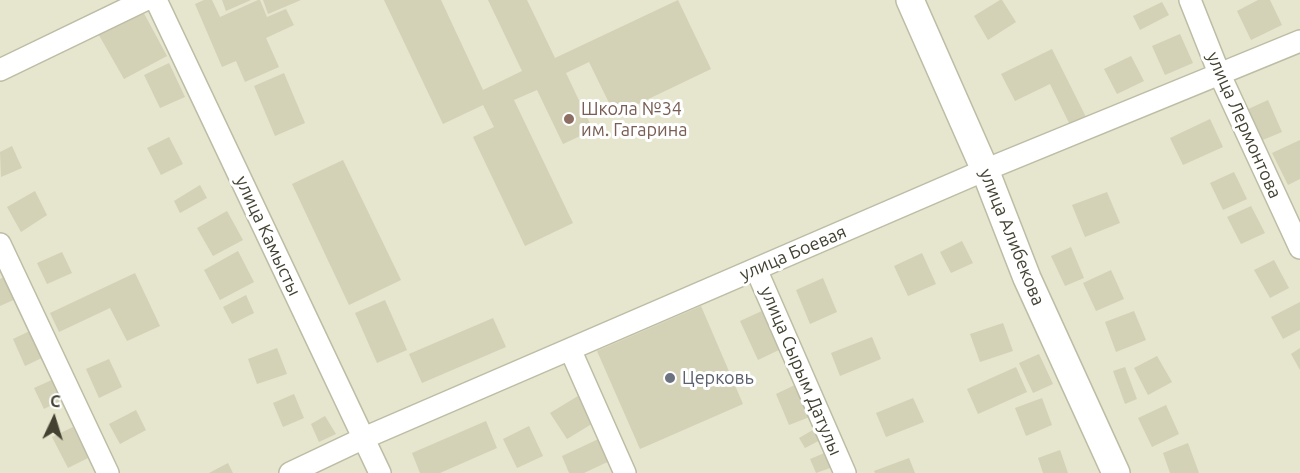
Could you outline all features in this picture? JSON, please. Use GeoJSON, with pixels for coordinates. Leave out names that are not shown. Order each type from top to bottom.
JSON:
{"type":"FeatureCollection","features":[{"type":"Feature","properties":{"kind":"street"},"geometry":{"type":"LineString","coordinates":[[0,70],[145,0]]}},
{"type":"Feature","properties":{"kind":"street","name":"улица Камысты"},"geometry":{"type":"LineString","coordinates":[[156,0],[380,473]]}},
{"type":"Feature","properties":{"kind":"street","name":"улица Алибекова"},"geometry":{"type":"LineString","coordinates":[[910,0],[985,170],[1027,278],[1116,473]]}},
{"type":"Feature","properties":{"kind":"street","name":"улица Лермонтова"},"geometry":{"type":"LineString","coordinates":[[1190,0],[1219,73],[1300,248]]}},
{"type":"Feature","properties":{"kind":"street","name":"улица Боевая"},"geometry":{"type":"LineString","coordinates":[[290,473],[364,438],[985,170],[1300,40]]}},
{"type":"Feature","properties":{"kind":"street"},"geometry":{"type":"LineString","coordinates":[[0,244],[108,473]]}},
{"type":"Feature","properties":{"kind":"street","name":"улица Сырым Датулы"},"geometry":{"type":"LineString","coordinates":[[756,269],[845,473]]}},
{"type":"Feature","properties":{"kind":"street"},"geometry":{"type":"LineString","coordinates":[[570,349],[625,473]]}},
{"type":"Feature","properties":{"kind":"shaded area"},"geometry":{"type":"Polygon","coordinates":[[[0,0],[1300,0],[1300,473],[0,473],[0,0]]]}},
{"type":"Feature","properties":{"kind":"building"},"geometry":{"type":"Polygon","coordinates":[[[204,0],[212,0],[220,17],[258,0],[267,17],[286,9],[294,25],[266,38],[279,67],[245,82],[236,61],[222,67],[195,4],[204,0]]]}},
{"type":"Feature","properties":{"kind":"building"},"geometry":{"type":"Polygon","coordinates":[[[222,0],[251,0],[226,11],[222,0]]]}},
{"type":"Feature","properties":{"kind":"building"},"geometry":{"type":"Polygon","coordinates":[[[263,0],[301,0],[268,14],[263,0]]]}},
{"type":"Feature","properties":{"kind":"building","name":"Школа №34 им. Гагарина"},"geometry":{"type":"Polygon","coordinates":[[[384,0],[441,0],[483,90],[522,71],[488,0],[527,0],[555,58],[678,0],[711,69],[615,115],[589,62],[566,73],[593,130],[563,144],[537,90],[514,100],[573,223],[525,246],[473,137],[494,127],[483,105],[443,124],[384,0]]]}},
{"type":"Feature","properties":{"kind":"building"},"geometry":{"type":"Polygon","coordinates":[[[1000,0],[1016,22],[988,40],[974,16],[1000,0]]]}},
{"type":"Feature","properties":{"kind":"building"},"geometry":{"type":"Polygon","coordinates":[[[1258,0],[1270,0],[1282,25],[1251,40],[1237,11],[1258,0]]]}},
{"type":"Feature","properties":{"kind":"building"},"geometry":{"type":"Polygon","coordinates":[[[1162,2],[1169,15],[1140,30],[1133,16],[1162,2]]]}},
{"type":"Feature","properties":{"kind":"building"},"geometry":{"type":"Polygon","coordinates":[[[140,6],[167,56],[124,79],[96,30],[140,6]]]}},
{"type":"Feature","properties":{"kind":"building"},"geometry":{"type":"Polygon","coordinates":[[[1180,34],[1193,63],[1165,75],[1152,46],[1180,34]]]}},
{"type":"Feature","properties":{"kind":"building"},"geometry":{"type":"Polygon","coordinates":[[[1052,49],[1086,117],[1070,125],[1050,84],[1015,101],[1001,74],[1052,49]]]}},
{"type":"Feature","properties":{"kind":"building"},"geometry":{"type":"Polygon","coordinates":[[[1131,56],[1144,81],[1117,94],[1104,69],[1131,56]]]}},
{"type":"Feature","properties":{"kind":"building"},"geometry":{"type":"Polygon","coordinates":[[[169,63],[185,97],[160,108],[144,75],[169,63]]]}},
{"type":"Feature","properties":{"kind":"building"},"geometry":{"type":"Polygon","coordinates":[[[284,73],[305,123],[275,136],[254,86],[284,73]]]}},
{"type":"Feature","properties":{"kind":"building"},"geometry":{"type":"Polygon","coordinates":[[[1268,100],[1282,132],[1258,142],[1244,111],[1268,100]]]}},
{"type":"Feature","properties":{"kind":"building"},"geometry":{"type":"Polygon","coordinates":[[[1210,119],[1223,147],[1183,165],[1170,138],[1210,119]]]}},
{"type":"Feature","properties":{"kind":"building"},"geometry":{"type":"Polygon","coordinates":[[[169,137],[183,164],[161,175],[147,148],[169,137]]]}},
{"type":"Feature","properties":{"kind":"building"},"geometry":{"type":"Polygon","coordinates":[[[1300,140],[1300,179],[1288,185],[1272,153],[1300,140]]]}},
{"type":"Feature","properties":{"kind":"building"},"geometry":{"type":"Polygon","coordinates":[[[12,146],[22,168],[1,177],[0,152],[12,146]]]}},
{"type":"Feature","properties":{"kind":"building"},"geometry":{"type":"Polygon","coordinates":[[[343,160],[401,280],[349,305],[292,184],[343,160]]]}},
{"type":"Feature","properties":{"kind":"building"},"geometry":{"type":"Polygon","coordinates":[[[1234,172],[1247,199],[1223,210],[1210,183],[1234,172]]]}},
{"type":"Feature","properties":{"kind":"building"},"geometry":{"type":"Polygon","coordinates":[[[200,185],[207,198],[180,213],[174,201],[200,185]]]}},
{"type":"Feature","properties":{"kind":"building"},"geometry":{"type":"Polygon","coordinates":[[[35,191],[47,215],[21,232],[7,207],[35,191]]]}},
{"type":"Feature","properties":{"kind":"building"},"geometry":{"type":"Polygon","coordinates":[[[1107,192],[1120,223],[1085,237],[1072,205],[1107,192]]]}},
{"type":"Feature","properties":{"kind":"building"},"geometry":{"type":"Polygon","coordinates":[[[1251,206],[1265,233],[1241,244],[1227,217],[1251,206]]]}},
{"type":"Feature","properties":{"kind":"building"},"geometry":{"type":"Polygon","coordinates":[[[227,211],[243,240],[213,256],[197,228],[227,211]]]}},
{"type":"Feature","properties":{"kind":"building"},"geometry":{"type":"Polygon","coordinates":[[[962,241],[973,263],[951,273],[940,252],[962,241]]]}},
{"type":"Feature","properties":{"kind":"building"},"geometry":{"type":"Polygon","coordinates":[[[1071,247],[1084,278],[1065,286],[1051,256],[1071,247]]]}},
{"type":"Feature","properties":{"kind":"building"},"geometry":{"type":"Polygon","coordinates":[[[238,251],[254,282],[220,300],[204,270],[238,251]]]}},
{"type":"Feature","properties":{"kind":"building"},"geometry":{"type":"Polygon","coordinates":[[[62,252],[72,273],[47,284],[37,263],[62,252]]]}},
{"type":"Feature","properties":{"kind":"building"},"geometry":{"type":"Polygon","coordinates":[[[922,253],[936,284],[908,296],[894,266],[922,253]]]}},
{"type":"Feature","properties":{"kind":"building"},"geometry":{"type":"Polygon","coordinates":[[[1274,260],[1289,288],[1270,298],[1254,270],[1274,260]]]}},
{"type":"Feature","properties":{"kind":"building"},"geometry":{"type":"Polygon","coordinates":[[[1111,270],[1124,299],[1096,311],[1083,283],[1111,270]]]}},
{"type":"Feature","properties":{"kind":"building"},"geometry":{"type":"Polygon","coordinates":[[[135,273],[160,326],[127,341],[110,308],[59,332],[50,313],[135,273]]]}},
{"type":"Feature","properties":{"kind":"building"},"geometry":{"type":"Polygon","coordinates":[[[8,275],[18,298],[0,306],[0,279],[8,275]]]}},
{"type":"Feature","properties":{"kind":"building"},"geometry":{"type":"Polygon","coordinates":[[[823,278],[837,312],[810,324],[796,290],[823,278]]]}},
{"type":"Feature","properties":{"kind":"building"},"geometry":{"type":"Polygon","coordinates":[[[246,295],[254,313],[232,324],[223,307],[246,295]]]}},
{"type":"Feature","properties":{"kind":"building"},"geometry":{"type":"Polygon","coordinates":[[[385,300],[407,350],[377,363],[355,313],[385,300]]]}},
{"type":"Feature","properties":{"kind":"building"},"geometry":{"type":"Polygon","coordinates":[[[1300,302],[1300,330],[1283,339],[1271,317],[1300,302]]]}},
{"type":"Feature","properties":{"kind":"building","name":"Церковь"},"geometry":{"type":"Polygon","coordinates":[[[701,306],[743,404],[640,449],[597,351],[701,306]]]}},
{"type":"Feature","properties":{"kind":"building"},"geometry":{"type":"Polygon","coordinates":[[[764,310],[781,349],[758,360],[740,321],[764,310]]]}},
{"type":"Feature","properties":{"kind":"building"},"geometry":{"type":"Polygon","coordinates":[[[1134,311],[1146,340],[1116,352],[1105,322],[1134,311]]]}},
{"type":"Feature","properties":{"kind":"building"},"geometry":{"type":"Polygon","coordinates":[[[493,318],[506,347],[422,383],[409,354],[493,318]]]}},
{"type":"Feature","properties":{"kind":"building"},"geometry":{"type":"Polygon","coordinates":[[[1003,323],[1013,351],[980,362],[970,334],[1003,323]]]}},
{"type":"Feature","properties":{"kind":"building"},"geometry":{"type":"Polygon","coordinates":[[[36,328],[48,355],[25,366],[13,339],[36,328]]]}},
{"type":"Feature","properties":{"kind":"building"},"geometry":{"type":"Polygon","coordinates":[[[872,337],[881,359],[840,376],[831,353],[872,337]]]}},
{"type":"Feature","properties":{"kind":"building"},"geometry":{"type":"Polygon","coordinates":[[[277,348],[287,374],[257,384],[248,359],[277,348]]]}},
{"type":"Feature","properties":{"kind":"building"},"geometry":{"type":"Polygon","coordinates":[[[1300,348],[1300,370],[1291,354],[1300,348]]]}},
{"type":"Feature","properties":{"kind":"building"},"geometry":{"type":"Polygon","coordinates":[[[1039,354],[1053,384],[1033,393],[1019,363],[1039,354]]]}},
{"type":"Feature","properties":{"kind":"building"},"geometry":{"type":"Polygon","coordinates":[[[1157,356],[1172,382],[1148,395],[1134,368],[1157,356]]]}},
{"type":"Feature","properties":{"kind":"building"},"geometry":{"type":"Polygon","coordinates":[[[109,359],[122,387],[99,398],[86,369],[109,359]]]}},
{"type":"Feature","properties":{"kind":"building"},"geometry":{"type":"Polygon","coordinates":[[[1016,367],[1027,392],[978,414],[967,389],[1016,367]]]}},
{"type":"Feature","properties":{"kind":"building"},"geometry":{"type":"Polygon","coordinates":[[[1125,367],[1137,399],[1125,404],[1113,371],[1125,367]]]}},
{"type":"Feature","properties":{"kind":"building"},"geometry":{"type":"Polygon","coordinates":[[[54,379],[64,399],[44,409],[34,388],[54,379]]]}},
{"type":"Feature","properties":{"kind":"building"},"geometry":{"type":"Polygon","coordinates":[[[799,383],[812,416],[789,425],[776,394],[799,383]]]}},
{"type":"Feature","properties":{"kind":"building"},"geometry":{"type":"Polygon","coordinates":[[[294,394],[304,418],[283,427],[273,403],[294,394]]]}},
{"type":"Feature","properties":{"kind":"building"},"geometry":{"type":"Polygon","coordinates":[[[578,396],[595,422],[567,439],[550,413],[578,396]]]}},
{"type":"Feature","properties":{"kind":"building"},"geometry":{"type":"Polygon","coordinates":[[[913,398],[924,422],[886,437],[876,413],[913,398]]]}},
{"type":"Feature","properties":{"kind":"building"},"geometry":{"type":"Polygon","coordinates":[[[1042,398],[1052,425],[1026,436],[1015,408],[1042,398]]]}},
{"type":"Feature","properties":{"kind":"building"},"geometry":{"type":"Polygon","coordinates":[[[1166,405],[1179,434],[1152,447],[1138,418],[1166,405]]]}},
{"type":"Feature","properties":{"kind":"building"},"geometry":{"type":"Polygon","coordinates":[[[136,410],[146,430],[120,444],[109,424],[136,410]]]}},
{"type":"Feature","properties":{"kind":"building"},"geometry":{"type":"Polygon","coordinates":[[[325,416],[336,434],[319,442],[311,424],[325,416]]]}},
{"type":"Feature","properties":{"kind":"building"},"geometry":{"type":"Polygon","coordinates":[[[486,421],[497,448],[440,473],[420,473],[412,453],[486,421]]]}},
{"type":"Feature","properties":{"kind":"building"},"geometry":{"type":"Polygon","coordinates":[[[529,426],[543,456],[517,468],[503,439],[529,426]]]}},
{"type":"Feature","properties":{"kind":"building"},"geometry":{"type":"Polygon","coordinates":[[[73,427],[88,458],[68,468],[52,437],[73,427]]]}},
{"type":"Feature","properties":{"kind":"building"},"geometry":{"type":"Polygon","coordinates":[[[818,427],[824,438],[805,448],[799,438],[818,427]]]}},
{"type":"Feature","properties":{"kind":"building"},"geometry":{"type":"Polygon","coordinates":[[[605,436],[616,458],[584,473],[569,473],[562,456],[605,436]]]}},
{"type":"Feature","properties":{"kind":"building"},"geometry":{"type":"Polygon","coordinates":[[[1188,443],[1199,473],[1170,473],[1163,453],[1188,443]]]}},
{"type":"Feature","properties":{"kind":"building"},"geometry":{"type":"Polygon","coordinates":[[[1060,450],[1068,473],[1043,473],[1038,458],[1060,450]]]}},
{"type":"Feature","properties":{"kind":"building"},"geometry":{"type":"Polygon","coordinates":[[[827,452],[833,467],[816,473],[810,459],[827,452]]]}},
{"type":"Feature","properties":{"kind":"building"},"geometry":{"type":"Polygon","coordinates":[[[909,458],[915,473],[875,473],[874,471],[909,458]]]}},
{"type":"Feature","properties":{"kind":"building"},"geometry":{"type":"Polygon","coordinates":[[[228,463],[233,473],[209,473],[228,463]]]}},
{"type":"Feature","properties":{"kind":"place","name":"Школа №34 им. Гагарина"},"geometry":{"type":"Point","coordinates":[569,119]}},
{"type":"Feature","properties":{"kind":"place","name":"Церковь"},"geometry":{"type":"Point","coordinates":[670,378]}}]}
